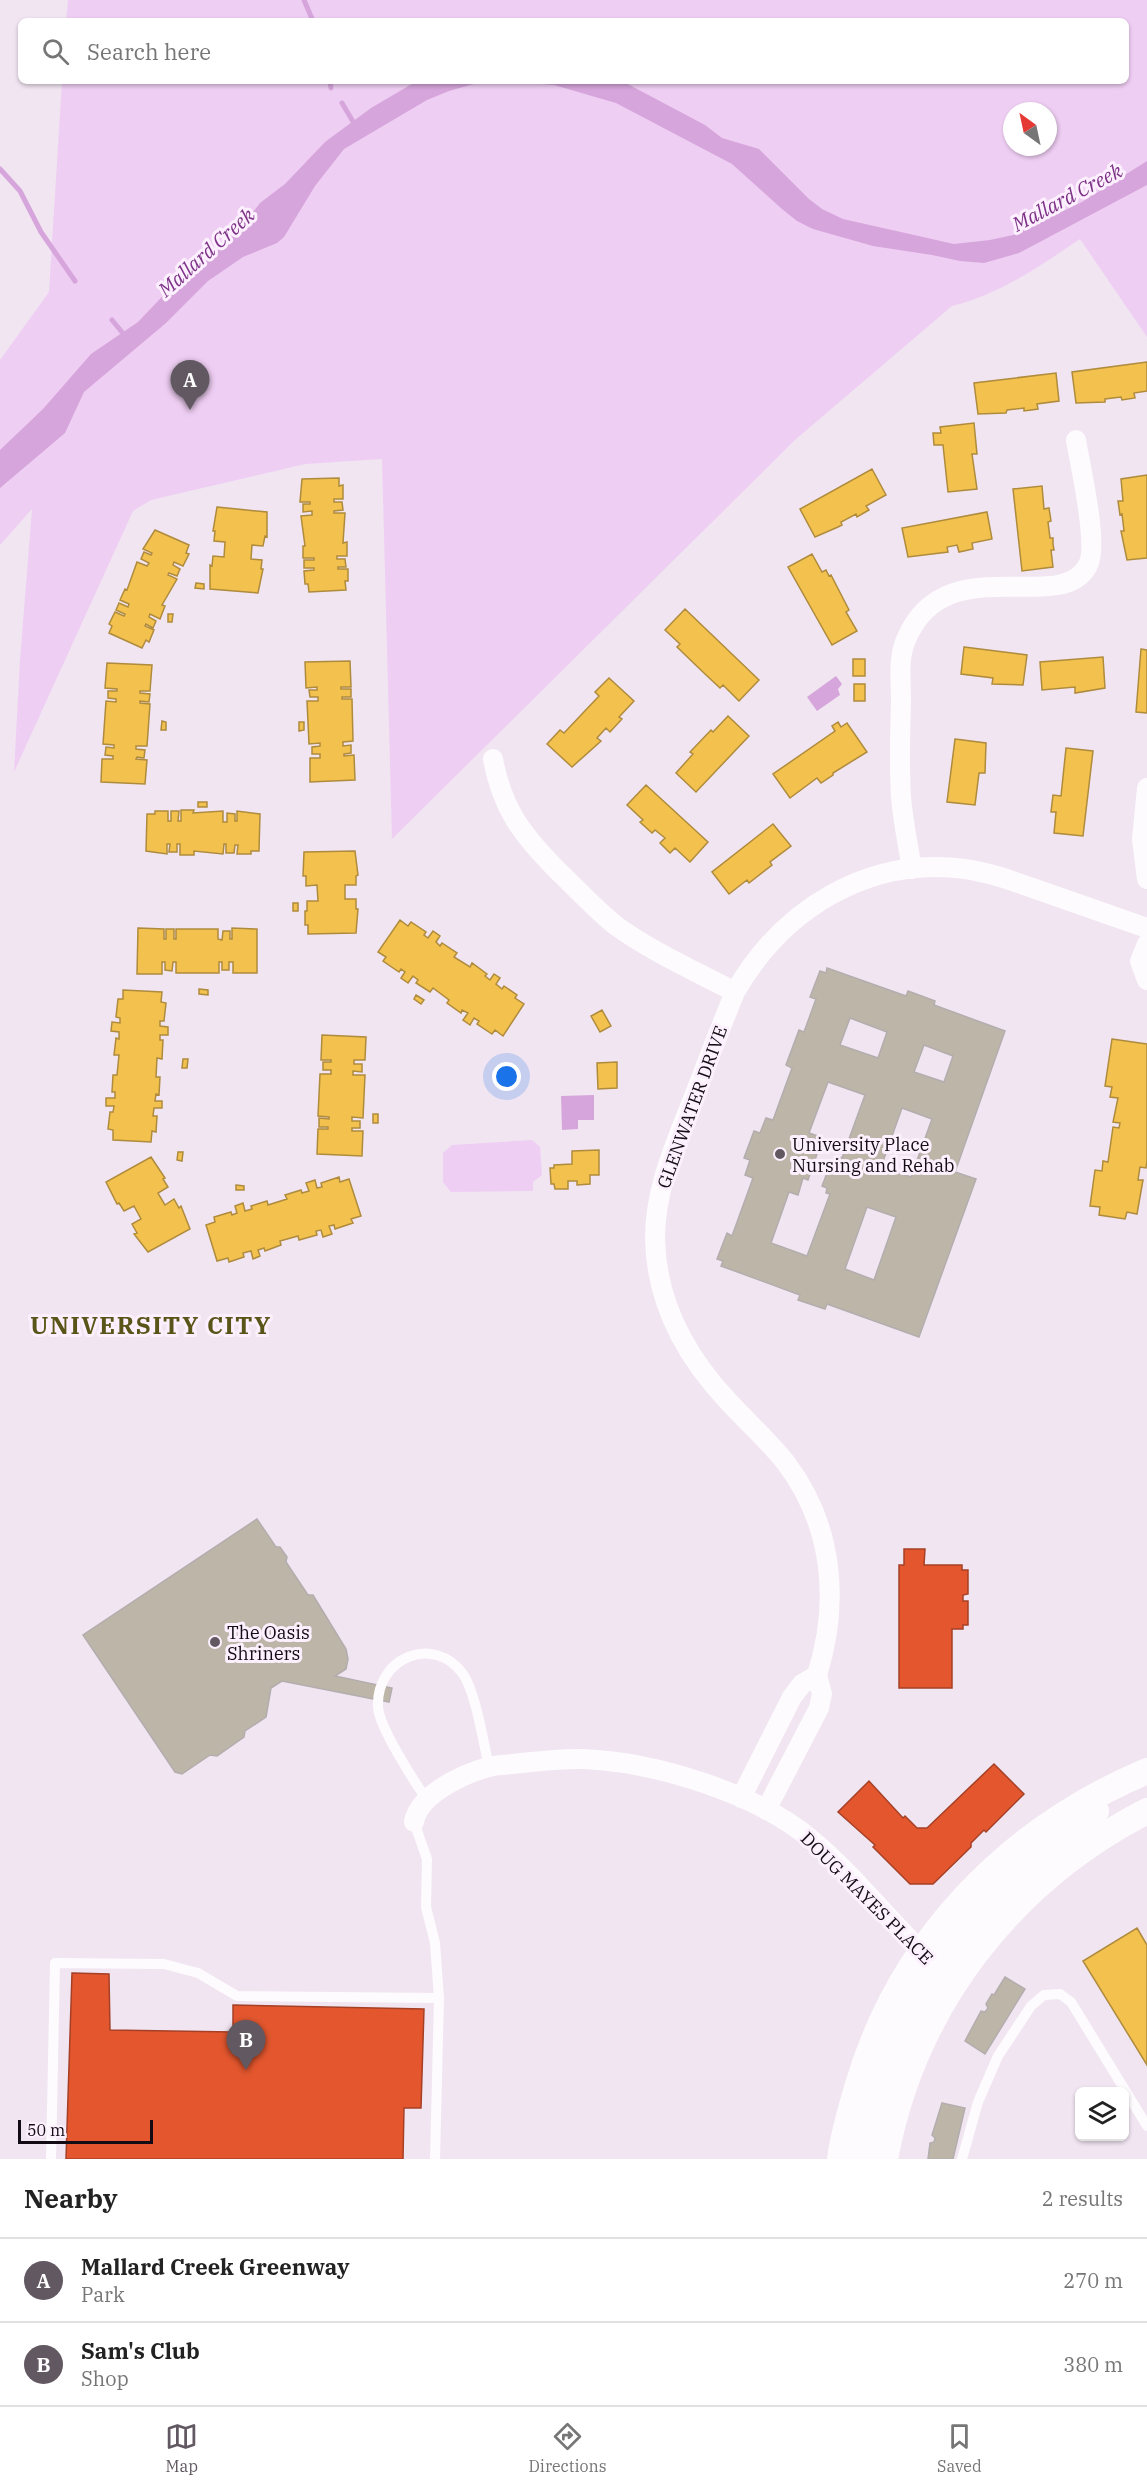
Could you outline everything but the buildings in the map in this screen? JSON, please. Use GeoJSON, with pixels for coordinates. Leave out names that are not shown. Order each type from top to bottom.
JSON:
{"type":"FeatureCollection","features":[{"type":"Feature","properties":{"kind":"street"},"geometry":{"type":"LineString","coordinates":[[912,869],[901,800],[900,771],[901,662],[906,641],[926,610],[952,592],[983,586],[1062,585],[1077,578],[1086,570],[1093,551],[1076,440]]}},
{"type":"Feature","properties":{"kind":"street"},"geometry":{"type":"LineString","coordinates":[[493,759],[501,794],[516,823],[533,845],[593,905],[614,924],[639,941],[735,992]]}},
{"type":"Feature","properties":{"kind":"street"},"geometry":{"type":"LineString","coordinates":[[1147,788],[1142,839],[1147,879]]}},
{"type":"Feature","properties":{"kind":"street","name":"GLENWATER DRIVE"},"geometry":{"type":"LineString","coordinates":[[766,1810],[819,1708],[822,1694],[817,1675],[826,1639],[831,1601],[825,1547],[801,1485],[785,1462],[716,1388],[685,1346],[666,1303],[656,1257],[656,1225],[664,1174],[735,992],[749,968],[769,942],[812,907],[830,895],[867,879],[912,869],[950,868],[985,873],[1147,928]]}},
{"type":"Feature","properties":{"kind":"street"},"geometry":{"type":"LineString","coordinates":[[1147,944],[1140,961],[1147,980]]}},
{"type":"Feature","properties":{"kind":"street"},"geometry":{"type":"LineString","coordinates":[[741,1797],[796,1689],[806,1680],[817,1675]]}},
{"type":"Feature","properties":{"kind":"street","name":"DOUG MAYES PLACE"},"geometry":{"type":"LineString","coordinates":[[414,1822],[417,1812],[427,1800],[462,1777],[489,1766],[558,1760],[604,1761],[680,1777],[741,1797],[766,1810],[813,1841],[954,1983]]}},
{"type":"Feature","properties":{"kind":"street"},"geometry":{"type":"LineString","coordinates":[[840,2159],[849,2114],[869,2051],[890,2003],[921,1951],[970,1889],[1016,1847],[1085,1802],[1140,1774]]}},
{"type":"Feature","properties":{"kind":"street"},"geometry":{"type":"LineString","coordinates":[[954,1983],[948,1972],[946,1961],[956,1942],[1018,1875],[1140,1774]]}},
{"type":"Feature","properties":{"kind":"street"},"geometry":{"type":"LineString","coordinates":[[885,2159],[898,2107],[926,2032],[954,1983],[981,1945],[1028,1893],[1103,1835],[1147,1811]]}},
{"type":"Feature","properties":{"kind":"street"},"geometry":{"type":"LineString","coordinates":[[866,2159],[874,2100],[885,2068],[904,2022],[927,1983],[927,1970],[921,1951]]}},
{"type":"Feature","properties":{"kind":"lane"},"geometry":{"type":"LineString","coordinates":[[427,1800],[382,1722],[378,1709],[379,1690],[383,1677],[400,1660],[417,1655],[434,1655],[448,1660],[460,1671],[471,1691],[489,1766]]}},
{"type":"Feature","properties":{"kind":"lane"},"geometry":{"type":"LineString","coordinates":[[414,1822],[427,1859],[426,1906],[435,1943],[439,1998],[435,2159]]}},
{"type":"Feature","properties":{"kind":"lane"},"geometry":{"type":"LineString","coordinates":[[51,2159],[56,1964],[164,1964],[198,1973],[237,1996],[439,1998]]}},
{"type":"Feature","properties":{"kind":"lane"},"geometry":{"type":"LineString","coordinates":[[962,2159],[978,2102],[998,2056],[1031,2006],[1044,1995],[1060,1994],[1071,2001],[1147,2126]]}},
{"type":"Feature","properties":{"kind":"shaded area"},"geometry":{"type":"Polygon","coordinates":[[[68,0],[1147,0],[1147,337],[1080,239],[1003,287],[952,306],[796,439],[392,839],[382,459],[305,464],[151,500],[133,511],[14,772],[32,509],[0,545],[0,360],[49,292],[62,84],[1129,84],[1129,18],[66,18],[68,0]]]}},
{"type":"Feature","properties":{"kind":"shaded area"},"geometry":{"type":"Polygon","coordinates":[[[412,84],[474,84],[427,100],[344,149],[315,186],[284,237],[277,243],[243,257],[208,281],[166,323],[84,392],[65,433],[0,488],[0,450],[43,409],[91,354],[138,322],[177,281],[243,225],[260,203],[285,184],[325,142],[371,108],[412,84]]]}},
{"type":"Feature","properties":{"kind":"shaded area"},"geometry":{"type":"Polygon","coordinates":[[[541,84],[628,84],[705,125],[722,138],[759,149],[822,209],[843,219],[954,244],[1013,235],[1082,202],[1147,161],[1147,185],[1019,253],[984,263],[960,261],[873,246],[813,229],[797,221],[782,209],[732,164],[616,103],[554,85],[541,84]]]}},
{"type":"Feature","properties":{"kind":"shaded area"},"geometry":{"type":"Polygon","coordinates":[[[836,676],[842,684],[838,689],[840,695],[817,711],[807,697],[836,676]]]}},
{"type":"Feature","properties":{"kind":"shaded area"},"geometry":{"type":"Polygon","coordinates":[[[594,1095],[594,1120],[578,1120],[578,1129],[562,1130],[561,1096],[594,1095]]]}},
{"type":"Feature","properties":{"kind":"shaded area"},"geometry":{"type":"Polygon","coordinates":[[[532,1140],[540,1147],[542,1175],[533,1182],[533,1191],[451,1192],[443,1182],[443,1153],[452,1145],[532,1140]]]}},
{"type":"Feature","properties":{"kind":"waterway"},"geometry":{"type":"LineString","coordinates":[[304,0],[312,18]]}},
{"type":"Feature","properties":{"kind":"waterway"},"geometry":{"type":"LineString","coordinates":[[330,84],[331,88]]}},
{"type":"Feature","properties":{"kind":"waterway"},"geometry":{"type":"LineString","coordinates":[[342,103],[355,125]]}},
{"type":"Feature","properties":{"kind":"waterway"},"geometry":{"type":"LineString","coordinates":[[0,169],[20,191],[41,232],[75,281]]}},
{"type":"Feature","properties":{"kind":"waterway"},"geometry":{"type":"LineString","coordinates":[[112,320],[126,337]]}},
{"type":"Feature","properties":{"kind":"place","name":"Mallard Creek Greenway"},"geometry":{"type":"Point","coordinates":[190,410]}},
{"type":"Feature","properties":{"kind":"place","name":"University Place Nursing and Rehab"},"geometry":{"type":"Point","coordinates":[780,1154]}},
{"type":"Feature","properties":{"kind":"place","name":"The Oasis Shriners"},"geometry":{"type":"Point","coordinates":[215,1642]}},
{"type":"Feature","properties":{"kind":"place","name":"Sam's Club"},"geometry":{"type":"Point","coordinates":[246,2070]}},
{"type":"Feature","properties":{"kind":"district","name":"UNIVERSITY CITY"},"geometry":{"type":"Point","coordinates":[151,1325]}},
{"type":"Feature","properties":{"kind":"water label","name":"Mallard Creek"},"geometry":{"type":"Point","coordinates":[1067,197]}},
{"type":"Feature","properties":{"kind":"water label","name":"Mallard Creek"},"geometry":{"type":"Point","coordinates":[206,252]}}]}
